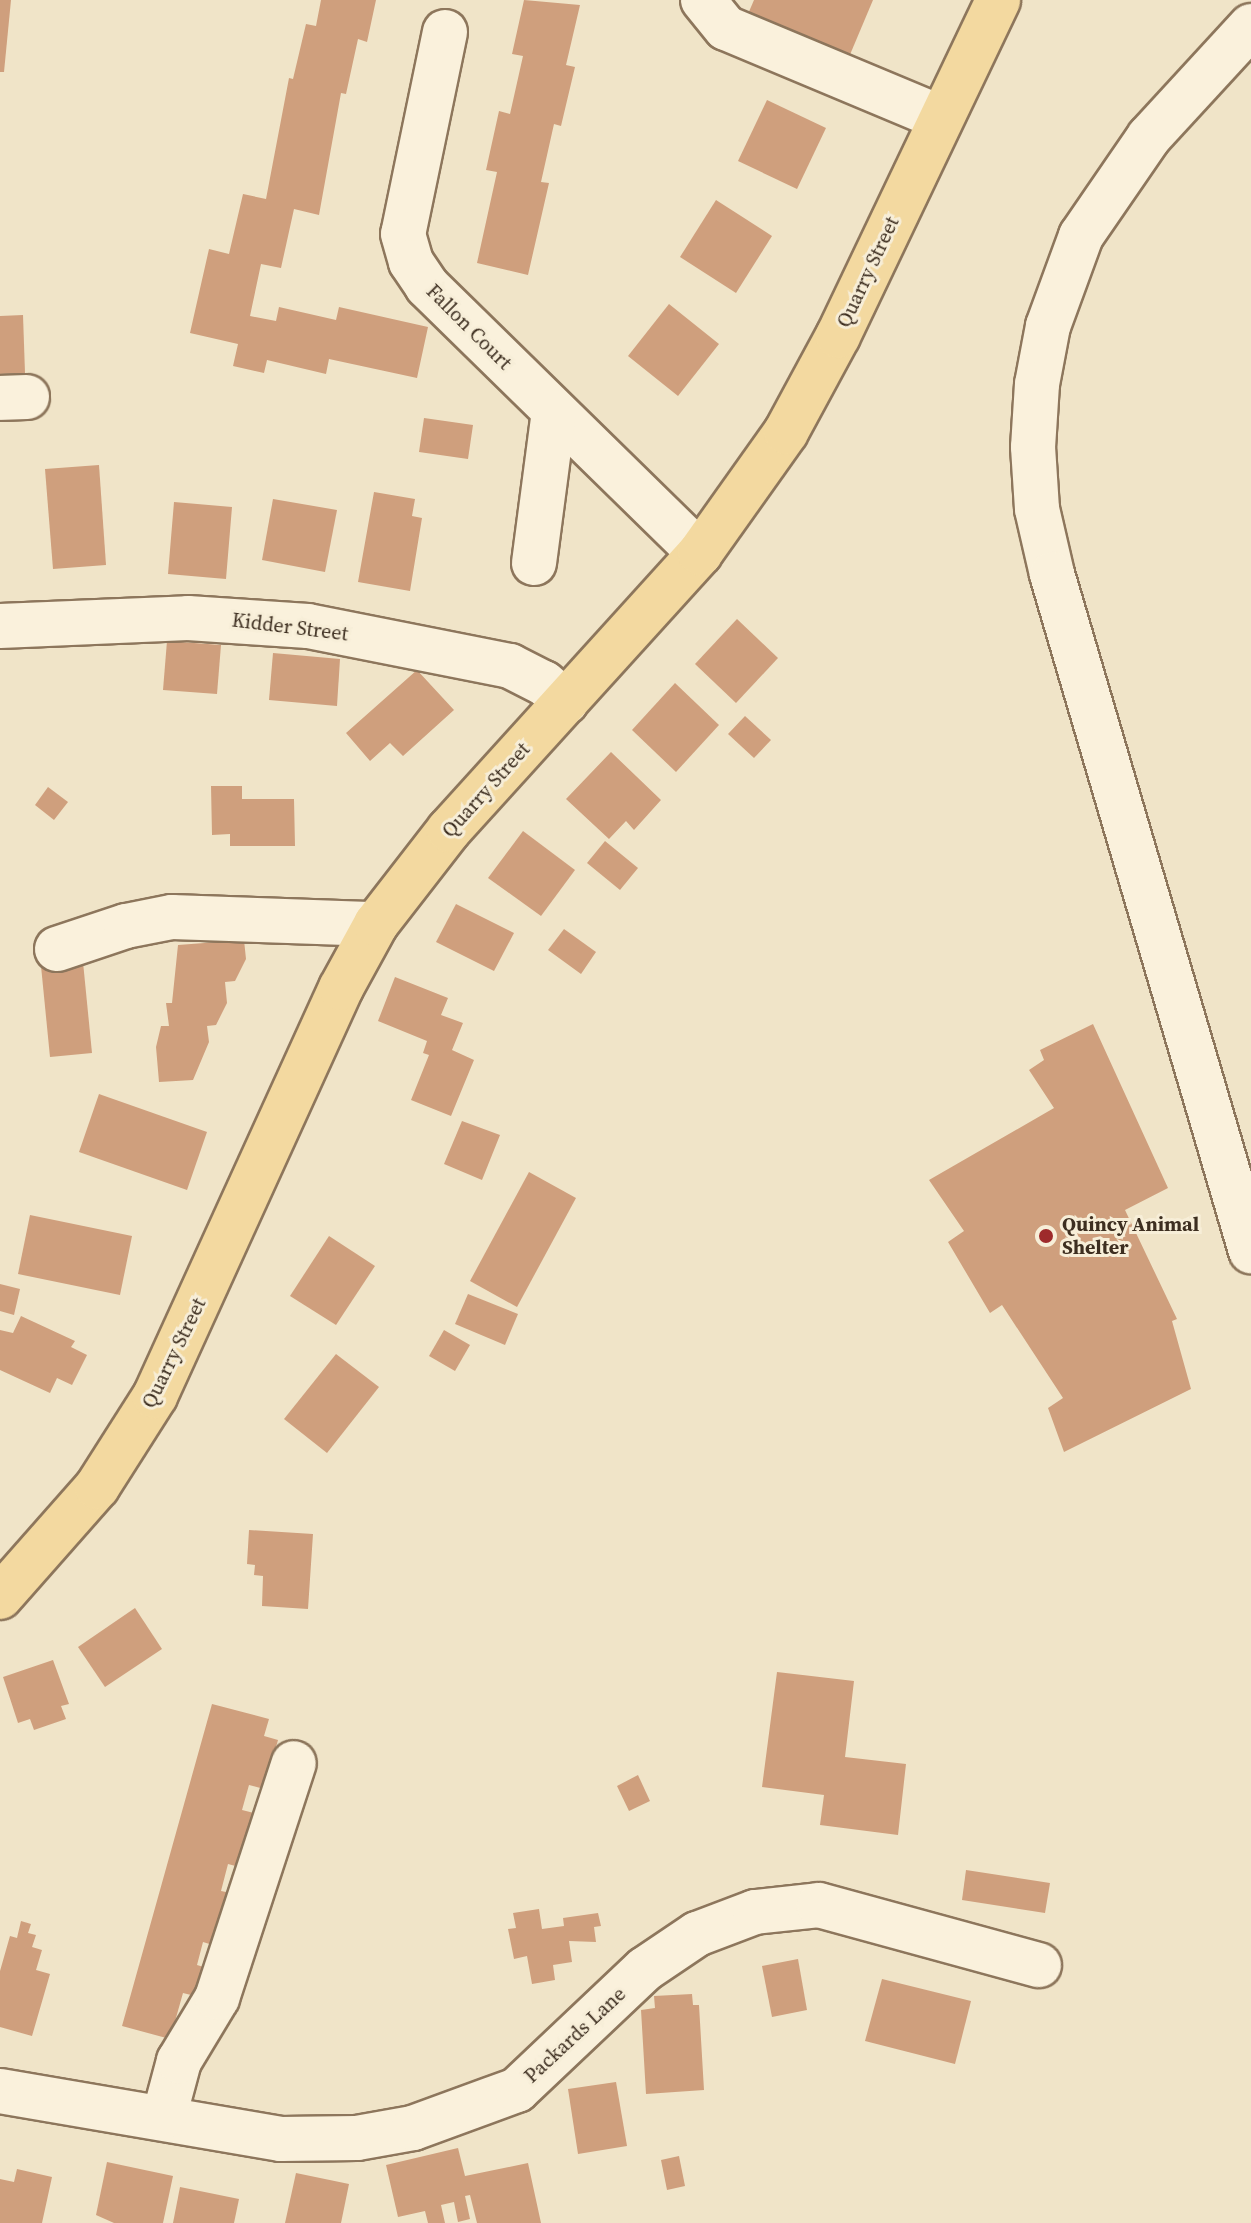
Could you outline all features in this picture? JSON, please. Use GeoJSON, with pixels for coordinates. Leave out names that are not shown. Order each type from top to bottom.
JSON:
{"type":"FeatureCollection","features":[{"type":"Feature","properties":{"kind":"main road","name":"Quarry Street"},"geometry":{"type":"LineString","coordinates":[[0,1597],[97,1487],[155,1396],[341,988],[376,924],[449,830],[700,553],[763,468],[823,367],[939,117],[998,0]]}},
{"type":"Feature","properties":{"kind":"street"},"geometry":{"type":"LineString","coordinates":[[703,0],[726,28],[939,117]]}},
{"type":"Feature","properties":{"kind":"street"},"geometry":{"type":"LineString","coordinates":[[1251,26],[1149,137],[1081,236],[1056,296],[1041,357],[1033,447],[1037,509],[1052,574],[1251,1251]]}},
{"type":"Feature","properties":{"kind":"street","name":"Fallon Court"},"geometry":{"type":"LineString","coordinates":[[445,32],[405,220],[405,248],[427,286],[700,553]]}},
{"type":"Feature","properties":{"kind":"street"},"geometry":{"type":"LineString","coordinates":[[534,563],[554,412]]}},
{"type":"Feature","properties":{"kind":"street","name":"Kidder Street"},"geometry":{"type":"LineString","coordinates":[[0,626],[188,618],[308,626],[510,666],[544,683],[566,702]]}},
{"type":"Feature","properties":{"kind":"street"},"geometry":{"type":"LineString","coordinates":[[57,949],[126,926],[172,917],[376,924]]}},
{"type":"Feature","properties":{"kind":"street"},"geometry":{"type":"LineString","coordinates":[[164,2117],[179,2061],[217,1998],[294,1763]]}},
{"type":"Feature","properties":{"kind":"street","name":"Packards Lane"},"geometry":{"type":"LineString","coordinates":[[0,2091],[281,2139],[330,2140],[383,2135],[466,2111],[517,2090],[645,1969],[697,1934],[755,1912],[819,1905],[1039,1965]]}},
{"type":"Feature","properties":{"kind":"building"},"geometry":{"type":"Polygon","coordinates":[[[0,0],[11,0],[4,72],[0,72],[0,0]]]}},
{"type":"Feature","properties":{"kind":"building"},"geometry":{"type":"Polygon","coordinates":[[[321,0],[376,0],[367,42],[358,39],[346,94],[341,93],[319,215],[294,209],[281,268],[261,264],[250,316],[276,321],[279,307],[336,320],[339,307],[428,327],[417,378],[329,359],[326,374],[267,360],[264,373],[233,366],[238,344],[190,333],[209,249],[229,254],[243,194],[266,199],[289,78],[293,79],[306,24],[316,26],[321,0]]]}},
{"type":"Feature","properties":{"kind":"building"},"geometry":{"type":"Polygon","coordinates":[[[524,0],[580,5],[566,65],[575,67],[561,126],[554,124],[541,182],[549,183],[528,275],[477,263],[497,172],[486,170],[499,111],[510,114],[523,56],[512,54],[524,0]]]}},
{"type":"Feature","properties":{"kind":"building"},"geometry":{"type":"Polygon","coordinates":[[[754,0],[873,0],[849,57],[748,14],[754,0]]]}},
{"type":"Feature","properties":{"kind":"building"},"geometry":{"type":"Polygon","coordinates":[[[767,100],[826,128],[797,189],[738,161],[767,100]]]}},
{"type":"Feature","properties":{"kind":"building"},"geometry":{"type":"Polygon","coordinates":[[[716,200],[772,236],[736,293],[680,257],[716,200]]]}},
{"type":"Feature","properties":{"kind":"building"},"geometry":{"type":"Polygon","coordinates":[[[669,304],[719,344],[678,396],[628,356],[669,304]]]}},
{"type":"Feature","properties":{"kind":"building"},"geometry":{"type":"Polygon","coordinates":[[[23,315],[25,373],[0,374],[0,316],[23,315]]]}},
{"type":"Feature","properties":{"kind":"building"},"geometry":{"type":"Polygon","coordinates":[[[424,418],[473,425],[468,459],[419,452],[424,418]]]}},
{"type":"Feature","properties":{"kind":"building"},"geometry":{"type":"Polygon","coordinates":[[[99,465],[106,565],[53,569],[45,469],[99,465]]]}},
{"type":"Feature","properties":{"kind":"building"},"geometry":{"type":"Polygon","coordinates":[[[374,492],[415,499],[412,516],[422,518],[410,591],[358,582],[374,492]]]}},
{"type":"Feature","properties":{"kind":"building"},"geometry":{"type":"Polygon","coordinates":[[[273,499],[337,510],[325,572],[262,560],[273,499]]]}},
{"type":"Feature","properties":{"kind":"building"},"geometry":{"type":"Polygon","coordinates":[[[174,502],[232,507],[226,579],[168,574],[174,502]]]}},
{"type":"Feature","properties":{"kind":"building"},"geometry":{"type":"Polygon","coordinates":[[[737,619],[778,658],[736,703],[695,664],[737,619]]]}},
{"type":"Feature","properties":{"kind":"building"},"geometry":{"type":"Polygon","coordinates":[[[167,641],[221,645],[217,694],[163,690],[167,641]]]}},
{"type":"Feature","properties":{"kind":"building"},"geometry":{"type":"Polygon","coordinates":[[[273,653],[340,659],[337,706],[269,700],[273,653]]]}},
{"type":"Feature","properties":{"kind":"building"},"geometry":{"type":"Polygon","coordinates":[[[417,670],[454,710],[403,756],[390,743],[370,761],[346,733],[417,670]]]}},
{"type":"Feature","properties":{"kind":"building"},"geometry":{"type":"Polygon","coordinates":[[[675,683],[719,725],[676,772],[632,730],[675,683]]]}},
{"type":"Feature","properties":{"kind":"building"},"geometry":{"type":"Polygon","coordinates":[[[745,716],[771,740],[754,758],[728,734],[745,716]]]}},
{"type":"Feature","properties":{"kind":"building"},"geometry":{"type":"Polygon","coordinates":[[[611,752],[661,800],[634,830],[626,821],[609,839],[566,799],[611,752]]]}},
{"type":"Feature","properties":{"kind":"building"},"geometry":{"type":"Polygon","coordinates":[[[211,786],[242,786],[242,799],[294,799],[295,846],[230,846],[230,834],[212,835],[211,786]]]}},
{"type":"Feature","properties":{"kind":"building"},"geometry":{"type":"Polygon","coordinates":[[[48,787],[68,802],[54,820],[35,805],[48,787]]]}},
{"type":"Feature","properties":{"kind":"building"},"geometry":{"type":"Polygon","coordinates":[[[523,831],[575,870],[541,916],[488,878],[523,831]]]}},
{"type":"Feature","properties":{"kind":"building"},"geometry":{"type":"Polygon","coordinates":[[[605,841],[638,868],[620,890],[587,863],[605,841]]]}},
{"type":"Feature","properties":{"kind":"building"},"geometry":{"type":"Polygon","coordinates":[[[456,904],[514,933],[494,971],[436,942],[456,904]]]}},
{"type":"Feature","properties":{"kind":"building"},"geometry":{"type":"Polygon","coordinates":[[[564,929],[596,952],[581,974],[548,950],[564,929]]]}},
{"type":"Feature","properties":{"kind":"building"},"geometry":{"type":"Polygon","coordinates":[[[244,940],[246,959],[235,981],[225,982],[227,1003],[216,1025],[207,1026],[209,1042],[193,1080],[159,1082],[156,1047],[161,1026],[169,1026],[166,1003],[172,1003],[178,945],[244,940]]]}},
{"type":"Feature","properties":{"kind":"building"},"geometry":{"type":"Polygon","coordinates":[[[83,962],[92,1053],[50,1057],[41,966],[83,962]]]}},
{"type":"Feature","properties":{"kind":"building"},"geometry":{"type":"Polygon","coordinates":[[[395,977],[448,998],[441,1015],[463,1023],[452,1050],[474,1060],[451,1116],[411,1100],[429,1055],[423,1053],[427,1041],[378,1021],[395,977]]]}},
{"type":"Feature","properties":{"kind":"building","name":"Quincy Animal Shelter"},"geometry":{"type":"Polygon","coordinates":[[[1093,1024],[1168,1188],[1125,1210],[1177,1319],[1172,1321],[1191,1389],[1064,1452],[1048,1408],[1063,1398],[1002,1305],[990,1313],[948,1242],[964,1231],[929,1180],[1054,1108],[1029,1070],[1044,1060],[1040,1050],[1093,1024]]]}},
{"type":"Feature","properties":{"kind":"building"},"geometry":{"type":"Polygon","coordinates":[[[99,1094],[207,1132],[187,1190],[79,1152],[99,1094]]]}},
{"type":"Feature","properties":{"kind":"building"},"geometry":{"type":"Polygon","coordinates":[[[462,1121],[500,1135],[482,1180],[444,1164],[462,1121]]]}},
{"type":"Feature","properties":{"kind":"building"},"geometry":{"type":"Polygon","coordinates":[[[529,1172],[576,1198],[517,1307],[470,1281],[529,1172]]]}},
{"type":"Feature","properties":{"kind":"building"},"geometry":{"type":"Polygon","coordinates":[[[30,1215],[132,1236],[120,1295],[18,1274],[30,1215]]]}},
{"type":"Feature","properties":{"kind":"building"},"geometry":{"type":"Polygon","coordinates":[[[329,1236],[375,1266],[336,1325],[290,1296],[329,1236]]]}},
{"type":"Feature","properties":{"kind":"building"},"geometry":{"type":"Polygon","coordinates":[[[0,1284],[20,1289],[14,1315],[0,1311],[0,1284]]]}},
{"type":"Feature","properties":{"kind":"building"},"geometry":{"type":"Polygon","coordinates":[[[468,1294],[518,1314],[505,1345],[455,1324],[468,1294]]]}},
{"type":"Feature","properties":{"kind":"building"},"geometry":{"type":"Polygon","coordinates":[[[21,1316],[75,1341],[71,1347],[87,1355],[72,1385],[57,1378],[50,1393],[0,1370],[0,1330],[13,1333],[21,1316]]]}},
{"type":"Feature","properties":{"kind":"building"},"geometry":{"type":"Polygon","coordinates":[[[444,1330],[470,1345],[455,1371],[429,1356],[444,1330]]]}},
{"type":"Feature","properties":{"kind":"building"},"geometry":{"type":"Polygon","coordinates":[[[336,1354],[379,1387],[327,1453],[284,1419],[336,1354]]]}},
{"type":"Feature","properties":{"kind":"building"},"geometry":{"type":"Polygon","coordinates":[[[249,1530],[313,1534],[308,1609],[262,1606],[263,1576],[254,1575],[255,1565],[247,1564],[249,1530]]]}},
{"type":"Feature","properties":{"kind":"building"},"geometry":{"type":"Polygon","coordinates":[[[135,1608],[162,1649],[105,1687],[78,1647],[135,1608]]]}},
{"type":"Feature","properties":{"kind":"building"},"geometry":{"type":"Polygon","coordinates":[[[53,1660],[69,1704],[61,1706],[66,1719],[34,1730],[30,1719],[18,1723],[3,1677],[53,1660]]]}},
{"type":"Feature","properties":{"kind":"building"},"geometry":{"type":"Polygon","coordinates":[[[777,1672],[854,1681],[845,1757],[906,1764],[898,1835],[820,1825],[824,1795],[762,1787],[777,1672]]]}},
{"type":"Feature","properties":{"kind":"building"},"geometry":{"type":"Polygon","coordinates":[[[212,1704],[269,1719],[264,1736],[278,1740],[264,1789],[249,1785],[242,1810],[258,1814],[243,1868],[228,1864],[221,1891],[231,1893],[216,1946],[203,1942],[197,1965],[207,1968],[199,1997],[183,1993],[170,2039],[122,2026],[212,1704]]]}},
{"type":"Feature","properties":{"kind":"building"},"geometry":{"type":"Polygon","coordinates":[[[638,1775],[650,1801],[629,1811],[617,1786],[638,1775]]]}},
{"type":"Feature","properties":{"kind":"building"},"geometry":{"type":"Polygon","coordinates":[[[966,1870],[1050,1883],[1045,1913],[962,1900],[966,1870]]]}},
{"type":"Feature","properties":{"kind":"building"},"geometry":{"type":"Polygon","coordinates":[[[539,1909],[542,1929],[564,1926],[563,1918],[598,1913],[601,1926],[594,1927],[596,1942],[569,1941],[572,1962],[553,1965],[555,1980],[532,1984],[527,1956],[514,1959],[508,1929],[516,1928],[513,1913],[539,1909]]]}},
{"type":"Feature","properties":{"kind":"building"},"geometry":{"type":"Polygon","coordinates":[[[21,1921],[31,1924],[28,1933],[36,1935],[32,1947],[42,1950],[36,1970],[50,1974],[32,2036],[0,2027],[0,1971],[10,1936],[17,1938],[21,1921]]]}},
{"type":"Feature","properties":{"kind":"building"},"geometry":{"type":"Polygon","coordinates":[[[798,1959],[807,2010],[772,2017],[762,1966],[798,1959]]]}},
{"type":"Feature","properties":{"kind":"building"},"geometry":{"type":"Polygon","coordinates":[[[882,1979],[971,2001],[955,2064],[865,2041],[882,1979]]]}},
{"type":"Feature","properties":{"kind":"building"},"geometry":{"type":"Polygon","coordinates":[[[692,1994],[693,2005],[699,2005],[704,2090],[646,2094],[641,2010],[655,2008],[654,1996],[692,1994]]]}},
{"type":"Feature","properties":{"kind":"building"},"geometry":{"type":"Polygon","coordinates":[[[616,2082],[627,2146],[578,2154],[568,2089],[616,2082]]]}},
{"type":"Feature","properties":{"kind":"building"},"geometry":{"type":"Polygon","coordinates":[[[458,2148],[465,2176],[528,2163],[541,2223],[477,2223],[470,2195],[465,2196],[470,2219],[458,2222],[454,2202],[441,2205],[445,2223],[428,2223],[425,2211],[398,2217],[386,2165],[458,2148]]]}},
{"type":"Feature","properties":{"kind":"building"},"geometry":{"type":"Polygon","coordinates":[[[679,2156],[685,2186],[667,2190],[661,2160],[679,2156]]]}},
{"type":"Feature","properties":{"kind":"building"},"geometry":{"type":"Polygon","coordinates":[[[107,2162],[173,2176],[163,2223],[114,2223],[96,2215],[107,2162]]]}},
{"type":"Feature","properties":{"kind":"building"},"geometry":{"type":"Polygon","coordinates":[[[17,2169],[52,2177],[42,2223],[0,2223],[0,2179],[14,2182],[17,2169]]]}},
{"type":"Feature","properties":{"kind":"building"},"geometry":{"type":"Polygon","coordinates":[[[296,2173],[349,2184],[341,2223],[285,2223],[296,2173]]]}},
{"type":"Feature","properties":{"kind":"building"},"geometry":{"type":"Polygon","coordinates":[[[180,2187],[239,2199],[234,2223],[173,2223],[180,2187]]]}},
{"type":"Feature","properties":{"kind":"place","name":"Quincy Animal Shelter"},"geometry":{"type":"Point","coordinates":[1046,1236]}}]}
